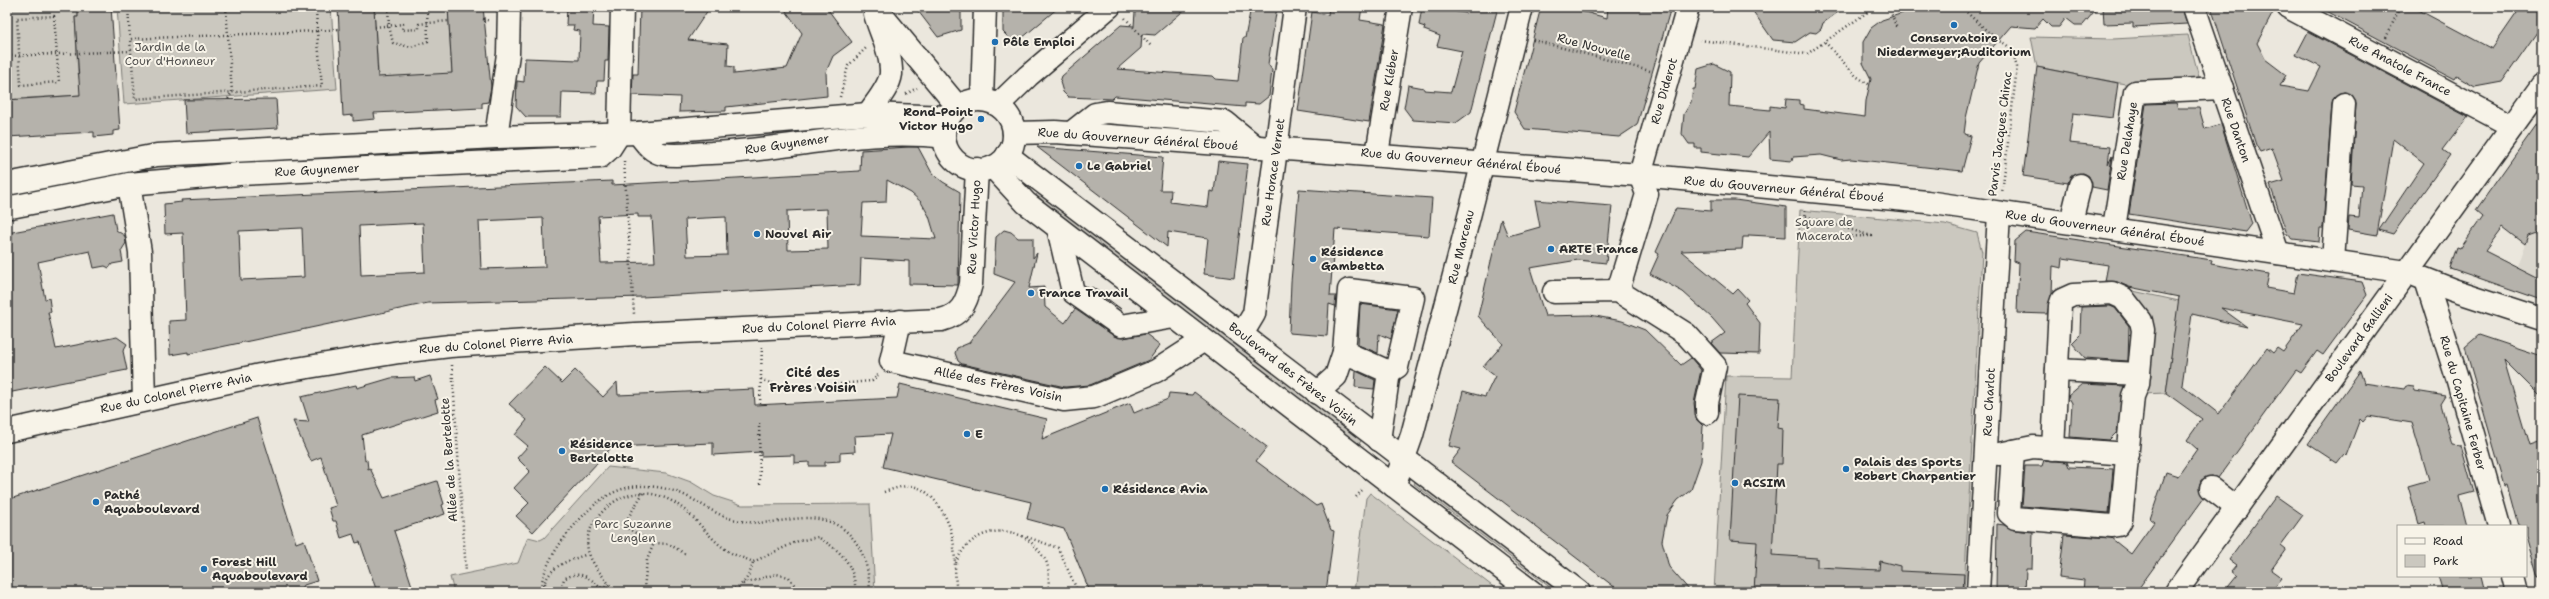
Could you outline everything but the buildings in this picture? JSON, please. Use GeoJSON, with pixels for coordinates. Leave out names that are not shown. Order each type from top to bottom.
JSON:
{"type":"FeatureCollection","features":[{"type":"Feature","properties":{"kind":"street"},"geometry":{"type":"LineString","coordinates":[[496,137],[508,54],[509,7]]}},
{"type":"Feature","properties":{"kind":"street"},"geometry":{"type":"LineString","coordinates":[[622,7],[628,134]]}},
{"type":"Feature","properties":{"kind":"street"},"geometry":{"type":"LineString","coordinates":[[868,114],[886,87],[891,74],[890,60],[874,7]]}},
{"type":"Feature","properties":{"kind":"street"},"geometry":{"type":"LineString","coordinates":[[874,7],[950,120],[948,151],[957,162],[992,164],[1013,144],[1014,133],[1006,112],[990,102],[969,101],[950,120]]}},
{"type":"Feature","properties":{"kind":"street"},"geometry":{"type":"LineString","coordinates":[[985,7],[990,102]]}},
{"type":"Feature","properties":{"kind":"street","name":"Rue Horace Vernet"},"geometry":{"type":"LineString","coordinates":[[1242,334],[1254,314],[1267,148],[1295,7]]}},
{"type":"Feature","properties":{"kind":"street","name":"Rue Kléber"},"geometry":{"type":"LineString","coordinates":[[1377,154],[1401,7]]}},
{"type":"Feature","properties":{"kind":"street","name":"Rue Marceau"},"geometry":{"type":"LineString","coordinates":[[1394,486],[1404,459],[1458,260],[1482,163],[1489,145],[1522,7]]}},
{"type":"Feature","properties":{"kind":"street","name":"Rue Diderot"},"geometry":{"type":"LineString","coordinates":[[1640,175],[1688,7]]}},
{"type":"Feature","properties":{"kind":"street","name":"Rue Danton"},"geometry":{"type":"LineString","coordinates":[[2194,7],[2278,253]]}},
{"type":"Feature","properties":{"kind":"street","name":"Rue Anatole France"},"geometry":{"type":"LineString","coordinates":[[2288,7],[2512,126]]}},
{"type":"Feature","properties":{"kind":"street"},"geometry":{"type":"LineString","coordinates":[[990,102],[1028,76],[1115,10]]}},
{"type":"Feature","properties":{"kind":"street","name":"Boulevard Gallieni"},"geometry":{"type":"LineString","coordinates":[[2176,592],[2237,508],[2417,276],[2512,126],[2542,85]]}},
{"type":"Feature","properties":{"kind":"street","name":"Rue Delahaye"},"geometry":{"type":"LineString","coordinates":[[2114,228],[2135,92],[2222,88]]}},
{"type":"Feature","properties":{"kind":"street"},"geometry":{"type":"LineString","coordinates":[[2333,261],[2344,104]]}},
{"type":"Feature","properties":{"kind":"street","name":"Rue Guynemer"},"geometry":{"type":"LineString","coordinates":[[7,184],[157,155],[496,137],[628,134],[868,114],[950,120]]}},
{"type":"Feature","properties":{"kind":"street","name":"Rue Guynemer"},"geometry":{"type":"LineString","coordinates":[[628,134],[649,148],[662,154],[734,152],[836,138],[918,134],[950,120]]}},
{"type":"Feature","properties":{"kind":"street","name":"Rue du Gouverneur Général Éboué"},"geometry":{"type":"LineString","coordinates":[[1014,133],[1071,133],[1267,148],[1377,154],[1640,175],[1807,192],[1927,202],[2333,261],[2417,276],[2542,319]]}},
{"type":"Feature","properties":{"kind":"street","name":"Rue Guynemer"},"geometry":{"type":"LineString","coordinates":[[7,205],[12,207],[129,184],[239,174],[600,157],[628,134]]}},
{"type":"Feature","properties":{"kind":"street"},"geometry":{"type":"LineString","coordinates":[[348,145],[351,168]]}},
{"type":"Feature","properties":{"kind":"street"},"geometry":{"type":"LineString","coordinates":[[992,164],[1020,199],[1532,592]]}},
{"type":"Feature","properties":{"kind":"street","name":"Rue Victor Hugo"},"geometry":{"type":"LineString","coordinates":[[971,284],[992,164]]}},
{"type":"Feature","properties":{"kind":"street","name":"Boulevard des Frères Voisin"},"geometry":{"type":"LineString","coordinates":[[992,164],[1242,334],[1317,393],[1579,592]]}},
{"type":"Feature","properties":{"kind":"street"},"geometry":{"type":"LineString","coordinates":[[1618,291],[1647,194],[1640,175]]}},
{"type":"Feature","properties":{"kind":"street"},"geometry":{"type":"LineString","coordinates":[[129,184],[140,252],[144,400]]}},
{"type":"Feature","properties":{"kind":"street"},"geometry":{"type":"LineString","coordinates":[[2071,222],[2080,185]]}},
{"type":"Feature","properties":{"kind":"street","name":"Rue Charlot"},"geometry":{"type":"LineString","coordinates":[[1978,592],[1999,213]]}},
{"type":"Feature","properties":{"kind":"street"},"geometry":{"type":"LineString","coordinates":[[1058,228],[1073,292],[1121,326],[1174,317]]}},
{"type":"Feature","properties":{"kind":"street","name":"Rue du Capitaine Ferber"},"geometry":{"type":"LineString","coordinates":[[2417,276],[2458,381],[2499,525]]}},
{"type":"Feature","properties":{"kind":"street","name":"Rue du Colonel Pierre Avia"},"geometry":{"type":"LineString","coordinates":[[7,431],[260,375],[400,352],[450,346],[635,334],[900,320],[940,320],[953,317],[966,302],[971,284]]}},
{"type":"Feature","properties":{"kind":"street"},"geometry":{"type":"LineString","coordinates":[[1317,393],[1336,376],[1344,352],[1349,290],[1413,298],[1398,367],[1389,372]]}},
{"type":"Feature","properties":{"kind":"street"},"geometry":{"type":"LineString","coordinates":[[1554,292],[1618,291],[1686,334],[1715,366],[1706,403],[1708,413]]}},
{"type":"Feature","properties":{"kind":"street"},"geometry":{"type":"LineString","coordinates":[[2012,451],[2009,513],[2014,518],[2112,526],[2118,525],[2121,520],[2133,396],[2139,374],[2143,330],[2141,321],[2123,298],[2112,293],[2073,294],[2062,300],[2053,449]]}},
{"type":"Feature","properties":{"kind":"street"},"geometry":{"type":"LineString","coordinates":[[891,361],[900,320]]}},
{"type":"Feature","properties":{"kind":"street","name":"Allée des Frères Voisin"},"geometry":{"type":"LineString","coordinates":[[891,361],[1064,400],[1094,397],[1156,371],[1204,340]]}},
{"type":"Feature","properties":{"kind":"street"},"geometry":{"type":"LineString","coordinates":[[1344,352],[1389,372]]}},
{"type":"Feature","properties":{"kind":"street"},"geometry":{"type":"LineString","coordinates":[[2057,370],[2139,374]]}},
{"type":"Feature","properties":{"kind":"street"},"geometry":{"type":"LineString","coordinates":[[1379,440],[1389,372]]}},
{"type":"Feature","properties":{"kind":"street"},"geometry":{"type":"LineString","coordinates":[[1986,453],[2001,454],[2033,447],[2128,454]]}},
{"type":"Feature","properties":{"kind":"street"},"geometry":{"type":"LineString","coordinates":[[2211,488],[2237,508]]}},
{"type":"Feature","properties":{"kind":"street"},"geometry":{"type":"LineString","coordinates":[[2513,577],[2517,592]]}},
{"type":"Feature","properties":{"kind":"path"},"geometry":{"type":"LineString","coordinates":[[128,7],[135,99],[322,86],[316,7]]}},
{"type":"Feature","properties":{"kind":"path"},"geometry":{"type":"LineString","coordinates":[[226,7],[232,92],[228,99]]}},
{"type":"Feature","properties":{"kind":"path"},"geometry":{"type":"LineString","coordinates":[[388,7],[388,26],[393,43],[411,47],[428,41],[427,7]]}},
{"type":"Feature","properties":{"kind":"path"},"geometry":{"type":"LineString","coordinates":[[1679,37],[1807,54],[1875,7]]}},
{"type":"Feature","properties":{"kind":"path"},"geometry":{"type":"LineString","coordinates":[[1889,7],[1897,29]]}},
{"type":"Feature","properties":{"kind":"path","name":"Parvis Jacques Chirac"},"geometry":{"type":"LineString","coordinates":[[1961,7],[1998,41],[2003,42],[2011,50],[2017,66],[1999,213]]}},
{"type":"Feature","properties":{"kind":"path"},"geometry":{"type":"LineString","coordinates":[[2377,54],[2400,7]]}},
{"type":"Feature","properties":{"kind":"path"},"geometry":{"type":"LineString","coordinates":[[1115,10],[1151,46]]}},
{"type":"Feature","properties":{"kind":"path"},"geometry":{"type":"LineString","coordinates":[[54,16],[57,54],[59,82],[21,85],[17,18],[54,16]]}},
{"type":"Feature","properties":{"kind":"path"},"geometry":{"type":"LineString","coordinates":[[375,27],[403,24],[402,30],[408,30],[419,29],[419,24],[448,21]]}},
{"type":"Feature","properties":{"kind":"path"},"geometry":{"type":"LineString","coordinates":[[130,39],[339,29]]}},
{"type":"Feature","properties":{"kind":"path","name":"Rue Nouvelle"},"geometry":{"type":"LineString","coordinates":[[1516,35],[1668,76]]}},
{"type":"Feature","properties":{"kind":"path"},"geometry":{"type":"LineString","coordinates":[[835,117],[848,66],[860,52],[882,36]]}},
{"type":"Feature","properties":{"kind":"path"},"geometry":{"type":"LineString","coordinates":[[1825,42],[1856,76],[1870,85]]}},
{"type":"Feature","properties":{"kind":"path"},"geometry":{"type":"LineString","coordinates":[[7,56],[131,51]]}},
{"type":"Feature","properties":{"kind":"path"},"geometry":{"type":"LineString","coordinates":[[903,99],[906,94],[920,85]]}},
{"type":"Feature","properties":{"kind":"path"},"geometry":{"type":"LineString","coordinates":[[624,155],[635,334]]}},
{"type":"Feature","properties":{"kind":"path"},"geometry":{"type":"LineString","coordinates":[[1805,216],[1872,236],[1807,237],[1805,216],[1807,192]]}},
{"type":"Feature","properties":{"kind":"path"},"geometry":{"type":"LineString","coordinates":[[760,404],[763,328]]}},
{"type":"Feature","properties":{"kind":"path","name":"Allée de la Bertelotte"},"geometry":{"type":"LineString","coordinates":[[450,346],[466,572]]}},
{"type":"Feature","properties":{"kind":"path"},"geometry":{"type":"LineString","coordinates":[[761,379],[772,385],[793,386],[872,381],[891,361]]}},
{"type":"Feature","properties":{"kind":"path"},"geometry":{"type":"LineString","coordinates":[[759,423],[760,485]]}},
{"type":"Feature","properties":{"kind":"path"},"geometry":{"type":"LineString","coordinates":[[541,592],[542,574],[552,556],[586,511],[599,499],[632,486],[655,487],[674,491],[689,497],[720,516],[737,520],[763,524],[794,519],[827,521],[840,526],[851,534],[866,558],[870,592]]}},
{"type":"Feature","properties":{"kind":"path"},"geometry":{"type":"LineString","coordinates":[[884,492],[900,487],[912,486],[922,490],[930,497],[948,522],[953,539],[957,592]]}},
{"type":"Feature","properties":{"kind":"path"},"geometry":{"type":"LineString","coordinates":[[643,492],[623,526],[654,543],[669,544],[687,555]]}},
{"type":"Feature","properties":{"kind":"path"},"geometry":{"type":"LineString","coordinates":[[615,592],[588,554],[586,541],[603,510],[619,498],[643,492],[665,498],[688,512],[728,551],[753,562],[798,542],[818,537],[842,553],[850,565],[856,592]]}},
{"type":"Feature","properties":{"kind":"path"},"geometry":{"type":"LineString","coordinates":[[955,565],[960,551],[978,536],[1004,530],[1014,532],[1058,548],[1078,592]]}},
{"type":"Feature","properties":{"kind":"path"},"geometry":{"type":"LineString","coordinates":[[1014,532],[1027,538],[1047,563],[1049,592]]}},
{"type":"Feature","properties":{"kind":"path"},"geometry":{"type":"LineString","coordinates":[[640,592],[644,589],[647,560],[654,543]]}},
{"type":"Feature","properties":{"kind":"path"},"geometry":{"type":"LineString","coordinates":[[541,592],[549,572],[563,563],[588,554]]}},
{"type":"Feature","properties":{"kind":"path"},"geometry":{"type":"LineString","coordinates":[[743,584],[749,576],[753,562]]}},
{"type":"Feature","properties":{"kind":"path"},"geometry":{"type":"LineString","coordinates":[[565,592],[562,585],[564,578],[574,574],[584,575],[590,578],[600,588],[610,584]]}},
{"type":"Feature","properties":{"kind":"path"},"geometry":{"type":"LineString","coordinates":[[727,592],[743,584],[776,574],[789,577],[799,592]]}},
{"type":"Feature","properties":{"kind":"path"},"geometry":{"type":"LineString","coordinates":[[545,581],[545,592]]}},
{"type":"Feature","properties":{"kind":"path"},"geometry":{"type":"LineString","coordinates":[[1423,592],[1436,588],[1442,592]]}},
{"type":"Feature","properties":{"kind":"path"},"geometry":{"type":"LineString","coordinates":[[644,589],[656,592]]}},
{"type":"Feature","properties":{"kind":"shaded area"},"geometry":{"type":"Polygon","coordinates":[[[2542,230],[2542,300],[2509,288],[2528,235],[2542,230]]]}},
{"type":"Feature","properties":{"kind":"green space"},"geometry":{"type":"Polygon","coordinates":[[[7,7],[78,7],[78,17],[75,17],[78,73],[83,95],[27,98],[27,102],[18,103],[17,99],[7,100],[7,7]]]}},
{"type":"Feature","properties":{"kind":"green space","name":"Jardin de la Cour d'Honneur"},"geometry":{"type":"Polygon","coordinates":[[[117,7],[331,7],[337,89],[124,104],[117,7]]]}},
{"type":"Feature","properties":{"kind":"green space"},"geometry":{"type":"Polygon","coordinates":[[[374,7],[448,7],[452,76],[374,78],[378,71],[374,7]]]}},
{"type":"Feature","properties":{"kind":"green space"},"geometry":{"type":"Polygon","coordinates":[[[2188,35],[2200,81],[2125,84],[2037,67],[2031,37],[2113,39],[2188,35]]]}},
{"type":"Feature","properties":{"kind":"green space"},"geometry":{"type":"Polygon","coordinates":[[[1038,193],[1362,439],[1359,444],[1034,197],[1038,193]]]}},
{"type":"Feature","properties":{"kind":"green space","name":"Palais des Sports Robert Charpentier"},"geometry":{"type":"Polygon","coordinates":[[[1800,210],[1945,224],[1977,233],[1982,252],[1964,592],[1714,592],[1726,376],[1792,377],[1800,210]]]}},
{"type":"Feature","properties":{"kind":"green space"},"geometry":{"type":"Polygon","coordinates":[[[2110,286],[2179,301],[2166,393],[2143,394],[2147,322],[2110,286]]]}},
{"type":"Feature","properties":{"kind":"green space","name":"Parc Suzanne Lenglen"},"geometry":{"type":"Polygon","coordinates":[[[608,467],[666,473],[691,482],[714,496],[742,505],[870,504],[875,592],[454,592],[450,577],[518,563],[528,537],[540,540],[544,538],[608,467]]]}},
{"type":"Feature","properties":{"kind":"green space"},"geometry":{"type":"Polygon","coordinates":[[[1416,480],[1563,592],[1556,592],[1414,484],[1416,480]]]}},
{"type":"Feature","properties":{"kind":"green space"},"geometry":{"type":"Polygon","coordinates":[[[1370,493],[1500,592],[1354,592],[1366,498],[1370,493]]]}},
{"type":"Feature","properties":{"kind":"place","name":"Conservatoire Niedermeyer;Auditorium"},"geometry":{"type":"Point","coordinates":[1954,25]}},
{"type":"Feature","properties":{"kind":"place","name":"Pôle Emploi"},"geometry":{"type":"Point","coordinates":[995,42]}},
{"type":"Feature","properties":{"kind":"place","name":"Rond-Point Victor Hugo"},"geometry":{"type":"Point","coordinates":[981,119]}},
{"type":"Feature","properties":{"kind":"place","name":"Le Gabriel"},"geometry":{"type":"Point","coordinates":[1079,166]}},
{"type":"Feature","properties":{"kind":"place","name":"Nouvel Air"},"geometry":{"type":"Point","coordinates":[757,234]}},
{"type":"Feature","properties":{"kind":"place","name":"ARTE France"},"geometry":{"type":"Point","coordinates":[1551,249]}},
{"type":"Feature","properties":{"kind":"place","name":"Résidence Gambetta"},"geometry":{"type":"Point","coordinates":[1313,259]}},
{"type":"Feature","properties":{"kind":"place","name":"France Travail"},"geometry":{"type":"Point","coordinates":[1031,293]}},
{"type":"Feature","properties":{"kind":"place","name":"E"},"geometry":{"type":"Point","coordinates":[967,434]}},
{"type":"Feature","properties":{"kind":"place","name":"Résidence Bertelotte"},"geometry":{"type":"Point","coordinates":[562,451]}},
{"type":"Feature","properties":{"kind":"place","name":"Palais des Sports Robert Charpentier"},"geometry":{"type":"Point","coordinates":[1846,469]}},
{"type":"Feature","properties":{"kind":"place","name":"ACSIM"},"geometry":{"type":"Point","coordinates":[1735,483]}},
{"type":"Feature","properties":{"kind":"place","name":"Résidence Avia"},"geometry":{"type":"Point","coordinates":[1105,489]}},
{"type":"Feature","properties":{"kind":"place","name":"Pathé Aquaboulevard"},"geometry":{"type":"Point","coordinates":[96,502]}},
{"type":"Feature","properties":{"kind":"place","name":"Forest Hill Aquaboulevard"},"geometry":{"type":"Point","coordinates":[204,569]}},
{"type":"Feature","properties":{"kind":"district","name":"Cité des Frères Voisin"},"geometry":{"type":"Point","coordinates":[813,380]}},
{"type":"Feature","properties":{"kind":"park label","name":"Square de Macerata"},"geometry":{"type":"Point","coordinates":[1824,229]}}]}
